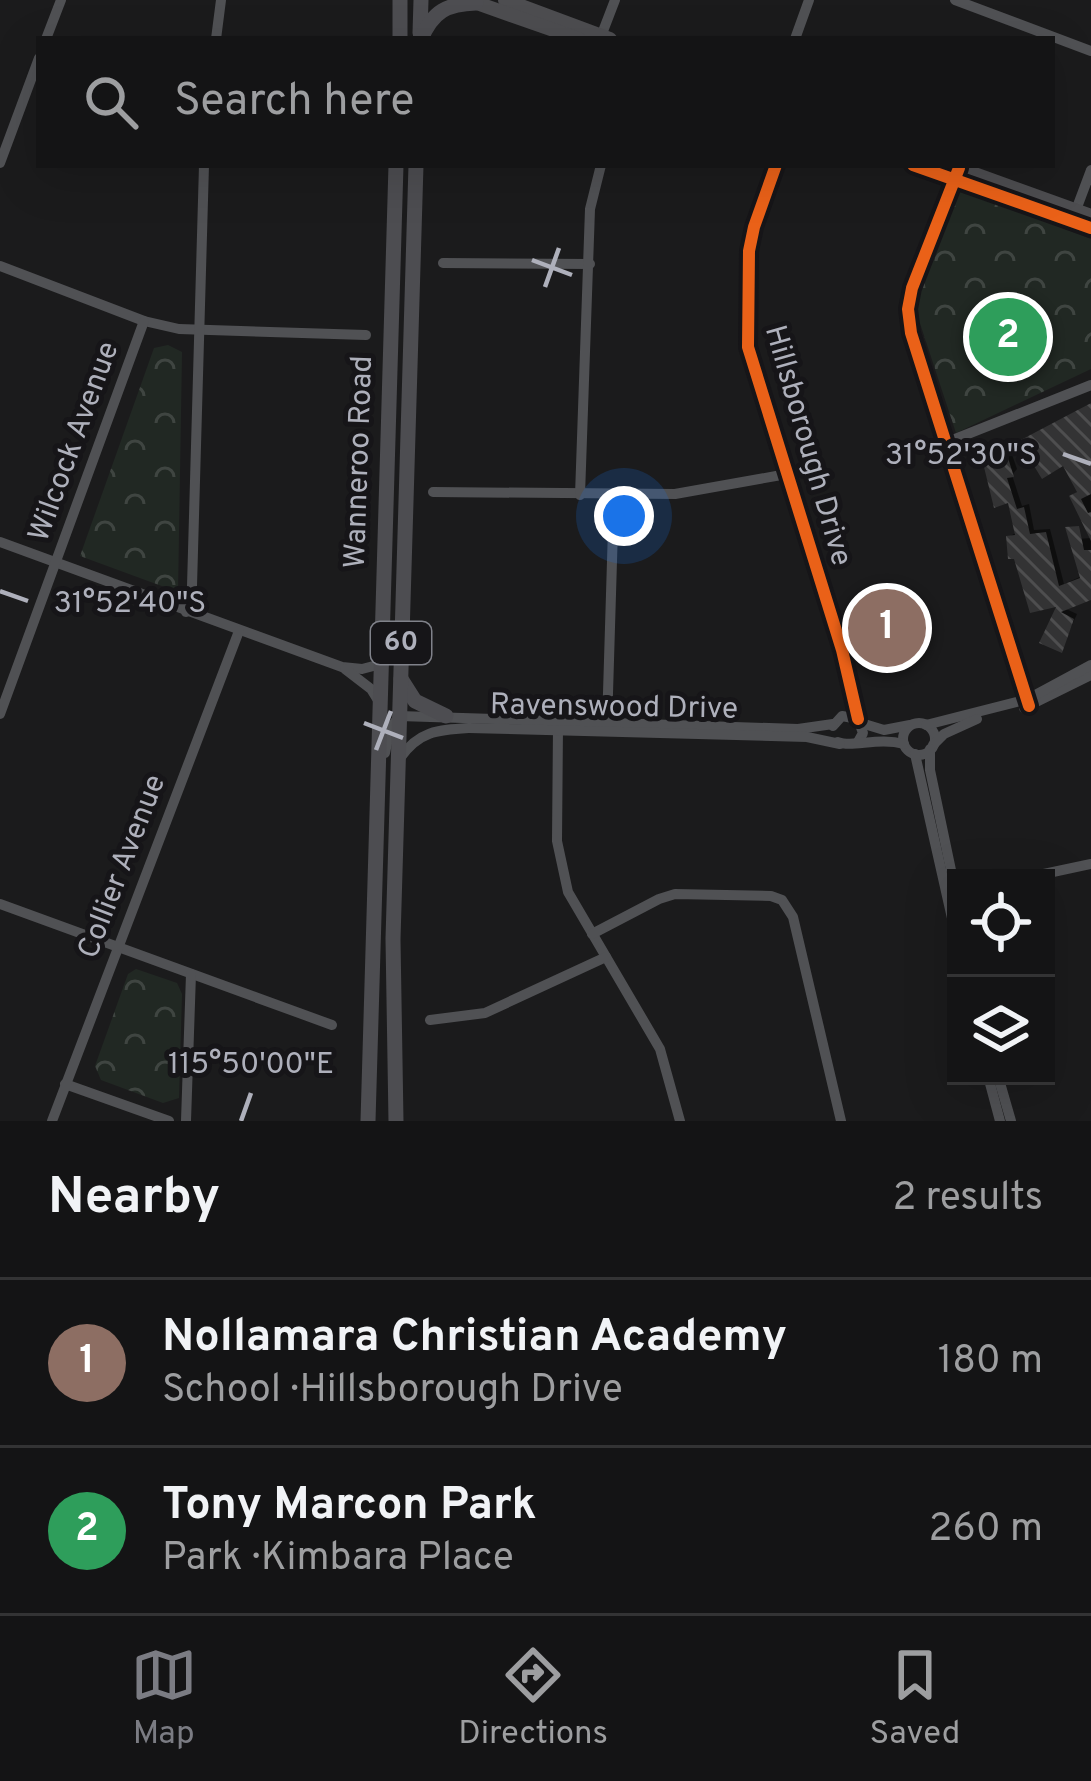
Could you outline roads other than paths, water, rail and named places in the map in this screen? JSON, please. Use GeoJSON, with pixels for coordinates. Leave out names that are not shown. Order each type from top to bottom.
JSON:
{"type":"FeatureCollection","features":[{"type":"Feature","properties":{"kind":"highway"},"geometry":{"type":"LineString","coordinates":[[400,0],[400,36]]}},
{"type":"Feature","properties":{"kind":"highway"},"geometry":{"type":"LineString","coordinates":[[420,36],[421,0]]}},
{"type":"Feature","properties":{"kind":"highway"},"geometry":{"type":"LineString","coordinates":[[422,36],[438,11],[472,1]]}},
{"type":"Feature","properties":{"kind":"highway","name":"Wanneroo Road"},"geometry":{"type":"LineString","coordinates":[[368,1121],[396,168]]}},
{"type":"Feature","properties":{"kind":"highway","name":"Wanneroo Road"},"geometry":{"type":"LineString","coordinates":[[396,1121],[393,1000],[398,760],[416,168]]}},
{"type":"Feature","properties":{"kind":"highway"},"geometry":{"type":"LineString","coordinates":[[400,676],[415,700],[446,716]]}},
{"type":"Feature","properties":{"kind":"main road"},"geometry":{"type":"LineString","coordinates":[[505,0],[599,36]]}},
{"type":"Feature","properties":{"kind":"main road"},"geometry":{"type":"LineString","coordinates":[[472,1],[571,36]]}},
{"type":"Feature","properties":{"kind":"main road"},"geometry":{"type":"LineString","coordinates":[[954,171],[1080,216],[1091,228]]}},
{"type":"Feature","properties":{"kind":"street"},"geometry":{"type":"LineString","coordinates":[[47,36],[61,0]]}},
{"type":"Feature","properties":{"kind":"street"},"geometry":{"type":"LineString","coordinates":[[216,36],[221,0]]}},
{"type":"Feature","properties":{"kind":"street"},"geometry":{"type":"LineString","coordinates":[[605,36],[615,0]]}},
{"type":"Feature","properties":{"kind":"street"},"geometry":{"type":"LineString","coordinates":[[796,36],[809,0]]}},
{"type":"Feature","properties":{"kind":"street"},"geometry":{"type":"LineString","coordinates":[[955,0],[980,4],[1091,51]]}},
{"type":"Feature","properties":{"kind":"street"},"geometry":{"type":"LineString","coordinates":[[0,163],[36,66]]}},
{"type":"Feature","properties":{"kind":"street"},"geometry":{"type":"LineString","coordinates":[[186,612],[192,586],[204,168]]}},
{"type":"Feature","properties":{"kind":"street"},"geometry":{"type":"LineString","coordinates":[[580,495],[590,208],[600,168]]}},
{"type":"Feature","properties":{"kind":"street","name":"Hillsborough Drive"},"geometry":{"type":"LineString","coordinates":[[775,168],[754,227],[748,347],[859,721]]}},
{"type":"Feature","properties":{"kind":"street"},"geometry":{"type":"LineString","coordinates":[[1080,216],[1091,170]]}},
{"type":"Feature","properties":{"kind":"street"},"geometry":{"type":"LineString","coordinates":[[954,171],[912,288],[911,333],[1028,703]]}},
{"type":"Feature","properties":{"kind":"street"},"geometry":{"type":"LineString","coordinates":[[443,262],[590,264]]}},
{"type":"Feature","properties":{"kind":"street"},"geometry":{"type":"LineString","coordinates":[[0,266],[144,321],[199,330],[366,335]]}},
{"type":"Feature","properties":{"kind":"street","name":"Wilcock Avenue"},"geometry":{"type":"LineString","coordinates":[[0,715],[144,321]]}},
{"type":"Feature","properties":{"kind":"street"},"geometry":{"type":"LineString","coordinates":[[945,443],[1091,385]]}},
{"type":"Feature","properties":{"kind":"street"},"geometry":{"type":"LineString","coordinates":[[433,492],[675,494],[787,474]]}},
{"type":"Feature","properties":{"kind":"street"},"geometry":{"type":"LineString","coordinates":[[607,727],[614,496]]}},
{"type":"Feature","properties":{"kind":"street"},"geometry":{"type":"LineString","coordinates":[[0,542],[342,667],[381,664]]}},
{"type":"Feature","properties":{"kind":"street","name":"Collier Avenue"},"geometry":{"type":"LineString","coordinates":[[52,1121],[238,631]]}},
{"type":"Feature","properties":{"kind":"street"},"geometry":{"type":"LineString","coordinates":[[947,869],[915,754],[904,744],[878,739],[840,744],[832,735],[835,721],[847,715],[884,730],[1028,703],[1091,665]]}},
{"type":"Feature","properties":{"kind":"street"},"geometry":{"type":"LineString","coordinates":[[342,667],[371,689],[380,703]]}},
{"type":"Feature","properties":{"kind":"street","name":"Hillsborough Drive"},"geometry":{"type":"LineString","coordinates":[[835,721],[845,669]]}},
{"type":"Feature","properties":{"kind":"street"},"geometry":{"type":"LineString","coordinates":[[915,754],[961,724],[1028,703],[1091,675]]}},
{"type":"Feature","properties":{"kind":"street"},"geometry":{"type":"LineString","coordinates":[[377,792],[388,734],[399,716]]}},
{"type":"Feature","properties":{"kind":"street","name":"Ravenswood Drive"},"geometry":{"type":"LineString","coordinates":[[399,716],[807,737],[840,744]]}},
{"type":"Feature","properties":{"kind":"street","name":"Ravenswood Drive"},"geometry":{"type":"LineString","coordinates":[[607,727],[798,729],[835,721]]}},
{"type":"Feature","properties":{"kind":"street"},"geometry":{"type":"LineString","coordinates":[[857,742],[862,733],[859,721]]}},
{"type":"Feature","properties":{"kind":"street"},"geometry":{"type":"LineString","coordinates":[[558,725],[560,869],[660,1049],[680,1121]]}},
{"type":"Feature","properties":{"kind":"street","name":"Ravenswood Drive"},"geometry":{"type":"LineString","coordinates":[[398,760],[418,736],[428,732],[558,725]]}},
{"type":"Feature","properties":{"kind":"street"},"geometry":{"type":"LineString","coordinates":[[904,744],[904,732],[910,725]]}},
{"type":"Feature","properties":{"kind":"street"},"geometry":{"type":"LineString","coordinates":[[926,725],[933,734],[930,770],[949,869]]}},
{"type":"Feature","properties":{"kind":"street"},"geometry":{"type":"LineString","coordinates":[[1055,872],[1091,864]]}},
{"type":"Feature","properties":{"kind":"street"},"geometry":{"type":"LineString","coordinates":[[592,934],[675,894],[782,900],[793,917],[841,1121]]}},
{"type":"Feature","properties":{"kind":"street"},"geometry":{"type":"LineString","coordinates":[[0,904],[332,1025]]}},
{"type":"Feature","properties":{"kind":"street"},"geometry":{"type":"LineString","coordinates":[[430,1020],[485,1013],[606,957]]}},
{"type":"Feature","properties":{"kind":"street"},"geometry":{"type":"LineString","coordinates":[[186,1121],[191,974]]}},
{"type":"Feature","properties":{"kind":"street"},"geometry":{"type":"LineString","coordinates":[[65,1084],[169,1121]]}},
{"type":"Feature","properties":{"kind":"street"},"geometry":{"type":"LineString","coordinates":[[990,1085],[1000,1121]]}},
{"type":"Feature","properties":{"kind":"street"},"geometry":{"type":"LineString","coordinates":[[1001,1085],[1011,1121]]}},
{"type":"Feature","properties":{"kind":"place","name":"Tony Marcon Park"},"geometry":{"type":"Point","coordinates":[1008,337]}},
{"type":"Feature","properties":{"kind":"place","name":"Nollamara Christian Academy"},"geometry":{"type":"Point","coordinates":[887,628]}}]}
